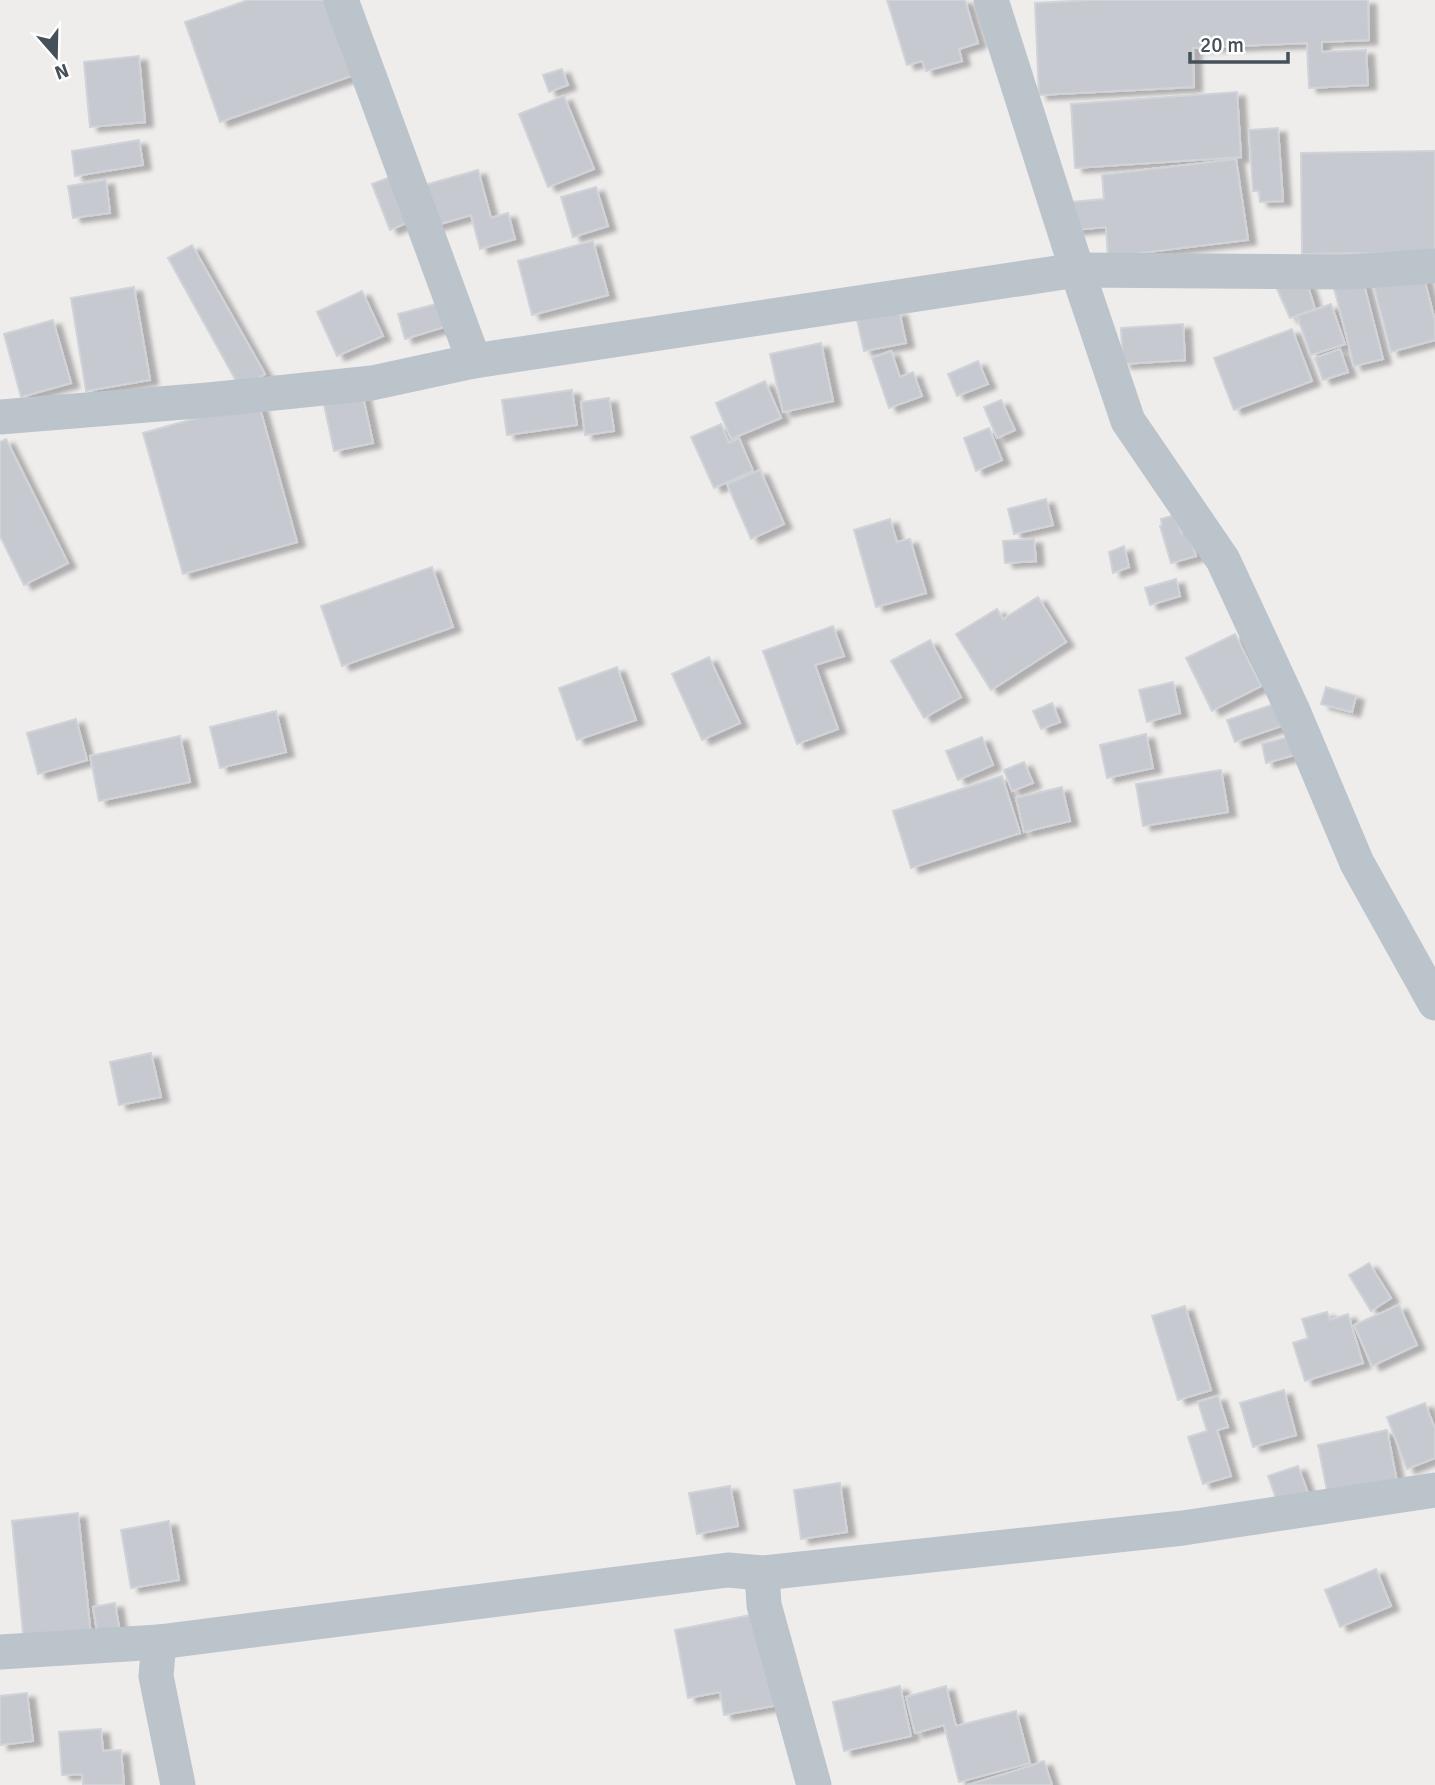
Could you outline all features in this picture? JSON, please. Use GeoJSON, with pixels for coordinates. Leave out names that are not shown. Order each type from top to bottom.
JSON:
{"type":"FeatureCollection","features":[{"type":"Feature","properties":{"kind":"street"},"geometry":{"type":"LineString","coordinates":[[341,0],[474,361]]}},
{"type":"Feature","properties":{"kind":"street"},"geometry":{"type":"LineString","coordinates":[[991,0],[1128,421],[1223,560],[1293,710],[1357,863],[1435,1003]]}},
{"type":"Feature","properties":{"kind":"street"},"geometry":{"type":"LineString","coordinates":[[0,417],[372,383],[474,361],[1077,270],[1348,272],[1435,267]]}},
{"type":"Feature","properties":{"kind":"street"},"geometry":{"type":"LineString","coordinates":[[0,1653],[159,1642],[728,1570],[762,1573],[1183,1528],[1435,1490]]}},
{"type":"Feature","properties":{"kind":"street"},"geometry":{"type":"LineString","coordinates":[[762,1573],[764,1605],[814,1785]]}},
{"type":"Feature","properties":{"kind":"street"},"geometry":{"type":"LineString","coordinates":[[159,1642],[156,1676],[178,1785]]}},
{"type":"Feature","properties":{"kind":"building"},"geometry":{"type":"Polygon","coordinates":[[[248,0],[334,0],[360,73],[220,122],[185,22],[248,0]]]}},
{"type":"Feature","properties":{"kind":"building"},"geometry":{"type":"Polygon","coordinates":[[[887,0],[965,0],[978,43],[959,49],[962,61],[926,71],[922,61],[907,65],[887,0]]]}},
{"type":"Feature","properties":{"kind":"building"},"geometry":{"type":"Polygon","coordinates":[[[1093,0],[1368,0],[1369,40],[1322,42],[1322,52],[1366,50],[1368,85],[1309,88],[1307,43],[1193,48],[1194,87],[1039,95],[1035,3],[1093,0]]]}},
{"type":"Feature","properties":{"kind":"building"},"geometry":{"type":"Polygon","coordinates":[[[139,56],[145,122],[90,127],[84,62],[139,56]]]}},
{"type":"Feature","properties":{"kind":"building"},"geometry":{"type":"Polygon","coordinates":[[[562,69],[568,85],[549,92],[543,75],[562,69]]]}},
{"type":"Feature","properties":{"kind":"building"},"geometry":{"type":"Polygon","coordinates":[[[1237,92],[1241,157],[1075,168],[1071,104],[1237,92]]]}},
{"type":"Feature","properties":{"kind":"building"},"geometry":{"type":"Polygon","coordinates":[[[564,96],[594,169],[548,187],[519,114],[564,96]]]}},
{"type":"Feature","properties":{"kind":"building"},"geometry":{"type":"Polygon","coordinates":[[[1278,128],[1283,201],[1260,202],[1259,191],[1253,191],[1249,130],[1278,128]]]}},
{"type":"Feature","properties":{"kind":"building"},"geometry":{"type":"Polygon","coordinates":[[[139,140],[143,165],[75,176],[72,151],[139,140]]]}},
{"type":"Feature","properties":{"kind":"building"},"geometry":{"type":"Polygon","coordinates":[[[1435,151],[1435,252],[1302,254],[1301,153],[1435,151]]]}},
{"type":"Feature","properties":{"kind":"building"},"geometry":{"type":"Polygon","coordinates":[[[1236,159],[1248,240],[1108,257],[1106,227],[1074,230],[1072,202],[1104,199],[1102,175],[1236,159]]]}},
{"type":"Feature","properties":{"kind":"building"},"geometry":{"type":"Polygon","coordinates":[[[478,170],[491,218],[508,213],[515,239],[480,249],[471,215],[430,227],[418,187],[478,170]]]}},
{"type":"Feature","properties":{"kind":"building"},"geometry":{"type":"Polygon","coordinates":[[[398,174],[416,219],[390,230],[372,184],[398,174]]]}},
{"type":"Feature","properties":{"kind":"building"},"geometry":{"type":"Polygon","coordinates":[[[106,180],[110,213],[73,218],[68,186],[106,180]]]}},
{"type":"Feature","properties":{"kind":"building"},"geometry":{"type":"Polygon","coordinates":[[[596,187],[608,226],[573,237],[561,197],[596,187]]]}},
{"type":"Feature","properties":{"kind":"building"},"geometry":{"type":"Polygon","coordinates":[[[593,241],[608,295],[532,315],[518,261],[593,241]]]}},
{"type":"Feature","properties":{"kind":"building"},"geometry":{"type":"Polygon","coordinates":[[[192,245],[265,374],[240,388],[168,258],[192,245]]]}},
{"type":"Feature","properties":{"kind":"building"},"geometry":{"type":"Polygon","coordinates":[[[1423,274],[1435,321],[1435,340],[1391,352],[1374,287],[1423,274]]]}},
{"type":"Feature","properties":{"kind":"building"},"geometry":{"type":"Polygon","coordinates":[[[1305,277],[1315,309],[1290,318],[1273,280],[1305,277]]]}},
{"type":"Feature","properties":{"kind":"building"},"geometry":{"type":"Polygon","coordinates":[[[1363,281],[1383,359],[1354,366],[1334,288],[1363,281]]]}},
{"type":"Feature","properties":{"kind":"building"},"geometry":{"type":"Polygon","coordinates":[[[134,287],[150,380],[86,391],[71,298],[134,287]]]}},
{"type":"Feature","properties":{"kind":"building"},"geometry":{"type":"Polygon","coordinates":[[[362,291],[383,336],[337,356],[317,312],[362,291]]]}},
{"type":"Feature","properties":{"kind":"building"},"geometry":{"type":"Polygon","coordinates":[[[440,303],[447,326],[405,339],[398,314],[440,303]]]}},
{"type":"Feature","properties":{"kind":"building"},"geometry":{"type":"Polygon","coordinates":[[[1331,304],[1345,344],[1311,355],[1297,316],[1331,304]]]}},
{"type":"Feature","properties":{"kind":"building"},"geometry":{"type":"Polygon","coordinates":[[[899,311],[906,343],[864,351],[857,320],[899,311]]]}},
{"type":"Feature","properties":{"kind":"building"},"geometry":{"type":"Polygon","coordinates":[[[53,320],[71,383],[21,397],[4,334],[53,320]]]}},
{"type":"Feature","properties":{"kind":"building"},"geometry":{"type":"Polygon","coordinates":[[[1183,324],[1185,360],[1123,364],[1121,328],[1183,324]]]}},
{"type":"Feature","properties":{"kind":"building"},"geometry":{"type":"Polygon","coordinates":[[[1292,329],[1312,381],[1234,410],[1214,358],[1292,329]]]}},
{"type":"Feature","properties":{"kind":"building"},"geometry":{"type":"Polygon","coordinates":[[[821,343],[833,401],[783,412],[770,354],[821,343]]]}},
{"type":"Feature","properties":{"kind":"building"},"geometry":{"type":"Polygon","coordinates":[[[1340,349],[1348,372],[1323,380],[1315,358],[1340,349]]]}},
{"type":"Feature","properties":{"kind":"building"},"geometry":{"type":"Polygon","coordinates":[[[891,351],[900,377],[913,372],[922,396],[889,408],[872,358],[891,351]]]}},
{"type":"Feature","properties":{"kind":"building"},"geometry":{"type":"Polygon","coordinates":[[[978,361],[988,384],[957,396],[948,374],[978,361]]]}},
{"type":"Feature","properties":{"kind":"building"},"geometry":{"type":"Polygon","coordinates":[[[765,381],[781,418],[731,439],[716,403],[765,381]]]}},
{"type":"Feature","properties":{"kind":"building"},"geometry":{"type":"Polygon","coordinates":[[[572,390],[577,425],[507,435],[502,400],[572,390]]]}},
{"type":"Feature","properties":{"kind":"building"},"geometry":{"type":"Polygon","coordinates":[[[362,392],[373,443],[334,451],[323,400],[362,392]]]}},
{"type":"Feature","properties":{"kind":"building"},"geometry":{"type":"Polygon","coordinates":[[[609,398],[614,431],[585,435],[581,402],[609,398]]]}},
{"type":"Feature","properties":{"kind":"building"},"geometry":{"type":"Polygon","coordinates":[[[1001,400],[1015,430],[997,438],[984,407],[1001,400]]]}},
{"type":"Feature","properties":{"kind":"building"},"geometry":{"type":"Polygon","coordinates":[[[258,401],[297,542],[183,574],[143,433],[258,401]]]}},
{"type":"Feature","properties":{"kind":"building"},"geometry":{"type":"Polygon","coordinates":[[[721,424],[729,443],[739,438],[753,471],[714,488],[691,437],[721,424]]]}},
{"type":"Feature","properties":{"kind":"building"},"geometry":{"type":"Polygon","coordinates":[[[989,428],[1002,460],[976,471],[964,438],[989,428]]]}},
{"type":"Feature","properties":{"kind":"building"},"geometry":{"type":"Polygon","coordinates":[[[6,439],[68,563],[24,585],[0,536],[0,442],[6,439]]]}},
{"type":"Feature","properties":{"kind":"building"},"geometry":{"type":"Polygon","coordinates":[[[760,470],[784,524],[751,539],[727,484],[760,470]]]}},
{"type":"Feature","properties":{"kind":"building"},"geometry":{"type":"Polygon","coordinates":[[[1046,499],[1053,525],[1014,534],[1008,509],[1046,499]]]}},
{"type":"Feature","properties":{"kind":"building"},"geometry":{"type":"Polygon","coordinates":[[[1175,515],[1181,533],[1188,530],[1196,556],[1171,563],[1160,526],[1161,519],[1175,515]]]}},
{"type":"Feature","properties":{"kind":"building"},"geometry":{"type":"Polygon","coordinates":[[[890,519],[897,542],[910,539],[926,593],[876,607],[854,530],[890,519]]]}},
{"type":"Feature","properties":{"kind":"building"},"geometry":{"type":"Polygon","coordinates":[[[1034,539],[1036,561],[1005,563],[1003,541],[1034,539]]]}},
{"type":"Feature","properties":{"kind":"building"},"geometry":{"type":"Polygon","coordinates":[[[1124,546],[1129,567],[1113,573],[1109,552],[1124,546]]]}},
{"type":"Feature","properties":{"kind":"building"},"geometry":{"type":"Polygon","coordinates":[[[432,567],[453,627],[342,666],[321,606],[432,567]]]}},
{"type":"Feature","properties":{"kind":"building"},"geometry":{"type":"Polygon","coordinates":[[[1176,579],[1180,596],[1150,605],[1145,588],[1176,579]]]}},
{"type":"Feature","properties":{"kind":"building"},"geometry":{"type":"Polygon","coordinates":[[[1038,597],[1066,642],[991,690],[956,634],[997,609],[1003,619],[1038,597]]]}},
{"type":"Feature","properties":{"kind":"building"},"geometry":{"type":"Polygon","coordinates":[[[833,626],[844,656],[815,665],[838,729],[797,744],[763,651],[833,626]]]}},
{"type":"Feature","properties":{"kind":"building"},"geometry":{"type":"Polygon","coordinates":[[[1235,634],[1261,686],[1212,711],[1186,658],[1235,634]]]}},
{"type":"Feature","properties":{"kind":"building"},"geometry":{"type":"Polygon","coordinates":[[[930,640],[961,697],[924,718],[891,661],[930,640]]]}},
{"type":"Feature","properties":{"kind":"building"},"geometry":{"type":"Polygon","coordinates":[[[709,657],[740,723],[702,740],[672,674],[709,657]]]}},
{"type":"Feature","properties":{"kind":"building"},"geometry":{"type":"Polygon","coordinates":[[[617,667],[636,720],[577,740],[559,688],[617,667]]]}},
{"type":"Feature","properties":{"kind":"building"},"geometry":{"type":"Polygon","coordinates":[[[1173,682],[1180,713],[1147,722],[1139,690],[1173,682]]]}},
{"type":"Feature","properties":{"kind":"building"},"geometry":{"type":"Polygon","coordinates":[[[1326,687],[1356,696],[1352,712],[1321,704],[1326,687]]]}},
{"type":"Feature","properties":{"kind":"building"},"geometry":{"type":"Polygon","coordinates":[[[1052,703],[1060,722],[1041,729],[1033,711],[1052,703]]]}},
{"type":"Feature","properties":{"kind":"building"},"geometry":{"type":"Polygon","coordinates":[[[1277,703],[1284,725],[1235,742],[1227,720],[1277,703]]]}},
{"type":"Feature","properties":{"kind":"building"},"geometry":{"type":"Polygon","coordinates":[[[276,711],[286,752],[220,768],[210,727],[276,711]]]}},
{"type":"Feature","properties":{"kind":"building"},"geometry":{"type":"Polygon","coordinates":[[[76,719],[87,760],[38,774],[27,733],[76,719]]]}},
{"type":"Feature","properties":{"kind":"building"},"geometry":{"type":"Polygon","coordinates":[[[1146,734],[1153,768],[1107,778],[1100,745],[1146,734]]]}},
{"type":"Feature","properties":{"kind":"building"},"geometry":{"type":"Polygon","coordinates":[[[180,736],[190,782],[99,801],[90,756],[180,736]]]}},
{"type":"Feature","properties":{"kind":"building"},"geometry":{"type":"Polygon","coordinates":[[[1292,736],[1298,754],[1266,763],[1262,744],[1292,736]]]}},
{"type":"Feature","properties":{"kind":"building"},"geometry":{"type":"Polygon","coordinates":[[[982,737],[993,765],[958,780],[946,751],[982,737]]]}},
{"type":"Feature","properties":{"kind":"building"},"geometry":{"type":"Polygon","coordinates":[[[1024,762],[1033,783],[1012,791],[1004,770],[1024,762]]]}},
{"type":"Feature","properties":{"kind":"building"},"geometry":{"type":"Polygon","coordinates":[[[1221,770],[1228,812],[1143,826],[1136,784],[1221,770]]]}},
{"type":"Feature","properties":{"kind":"building"},"geometry":{"type":"Polygon","coordinates":[[[1002,776],[1020,833],[911,868],[893,811],[1002,776]]]}},
{"type":"Feature","properties":{"kind":"building"},"geometry":{"type":"Polygon","coordinates":[[[1062,787],[1070,821],[1024,832],[1016,798],[1062,787]]]}},
{"type":"Feature","properties":{"kind":"building"},"geometry":{"type":"Polygon","coordinates":[[[151,1053],[161,1097],[119,1105],[110,1062],[151,1053]]]}},
{"type":"Feature","properties":{"kind":"building"},"geometry":{"type":"Polygon","coordinates":[[[1369,1263],[1391,1298],[1371,1311],[1349,1275],[1369,1263]]]}},
{"type":"Feature","properties":{"kind":"building"},"geometry":{"type":"Polygon","coordinates":[[[1399,1305],[1417,1345],[1372,1366],[1354,1325],[1399,1305]]]}},
{"type":"Feature","properties":{"kind":"building"},"geometry":{"type":"Polygon","coordinates":[[[1185,1306],[1211,1390],[1178,1400],[1152,1316],[1185,1306]]]}},
{"type":"Feature","properties":{"kind":"building"},"geometry":{"type":"Polygon","coordinates":[[[1327,1312],[1330,1320],[1348,1314],[1363,1363],[1305,1381],[1293,1343],[1308,1338],[1302,1319],[1327,1312]]]}},
{"type":"Feature","properties":{"kind":"building"},"geometry":{"type":"Polygon","coordinates":[[[1284,1390],[1296,1435],[1253,1447],[1240,1403],[1284,1390]]]}},
{"type":"Feature","properties":{"kind":"building"},"geometry":{"type":"Polygon","coordinates":[[[1218,1396],[1228,1427],[1217,1430],[1231,1476],[1203,1484],[1188,1437],[1207,1431],[1198,1402],[1218,1396]]]}},
{"type":"Feature","properties":{"kind":"building"},"geometry":{"type":"Polygon","coordinates":[[[1425,1403],[1435,1429],[1435,1458],[1407,1469],[1387,1417],[1425,1403]]]}},
{"type":"Feature","properties":{"kind":"building"},"geometry":{"type":"Polygon","coordinates":[[[1387,1430],[1397,1482],[1328,1496],[1318,1445],[1387,1430]]]}},
{"type":"Feature","properties":{"kind":"building"},"geometry":{"type":"Polygon","coordinates":[[[1298,1466],[1309,1496],[1279,1507],[1268,1476],[1298,1466]]]}},
{"type":"Feature","properties":{"kind":"building"},"geometry":{"type":"Polygon","coordinates":[[[840,1483],[847,1532],[801,1539],[794,1490],[840,1483]]]}},
{"type":"Feature","properties":{"kind":"building"},"geometry":{"type":"Polygon","coordinates":[[[730,1486],[738,1526],[697,1534],[689,1493],[730,1486]]]}},
{"type":"Feature","properties":{"kind":"building"},"geometry":{"type":"Polygon","coordinates":[[[78,1513],[91,1636],[24,1643],[12,1521],[78,1513]]]}},
{"type":"Feature","properties":{"kind":"building"},"geometry":{"type":"Polygon","coordinates":[[[169,1521],[179,1580],[131,1588],[121,1530],[169,1521]]]}},
{"type":"Feature","properties":{"kind":"building"},"geometry":{"type":"Polygon","coordinates":[[[1376,1569],[1391,1606],[1340,1627],[1325,1590],[1376,1569]]]}},
{"type":"Feature","properties":{"kind":"building"},"geometry":{"type":"Polygon","coordinates":[[[115,1603],[121,1639],[99,1643],[93,1607],[115,1603]]]}},
{"type":"Feature","properties":{"kind":"building"},"geometry":{"type":"Polygon","coordinates":[[[761,1613],[779,1705],[724,1715],[720,1692],[688,1698],[675,1630],[761,1613]]]}},
{"type":"Feature","properties":{"kind":"building"},"geometry":{"type":"Polygon","coordinates":[[[900,1686],[911,1736],[844,1751],[833,1702],[900,1686]]]}},
{"type":"Feature","properties":{"kind":"building"},"geometry":{"type":"Polygon","coordinates":[[[946,1686],[956,1726],[1016,1711],[1030,1763],[959,1782],[944,1725],[915,1733],[906,1697],[946,1686]]]}},
{"type":"Feature","properties":{"kind":"building"},"geometry":{"type":"Polygon","coordinates":[[[27,1693],[33,1741],[0,1745],[0,1696],[27,1693]]]}},
{"type":"Feature","properties":{"kind":"building"},"geometry":{"type":"Polygon","coordinates":[[[101,1729],[103,1751],[121,1750],[124,1785],[83,1785],[82,1774],[62,1775],[59,1732],[101,1729]]]}},
{"type":"Feature","properties":{"kind":"building"},"geometry":{"type":"Polygon","coordinates":[[[1044,1761],[1052,1785],[968,1785],[1030,1766],[1044,1761]]]}}]}
